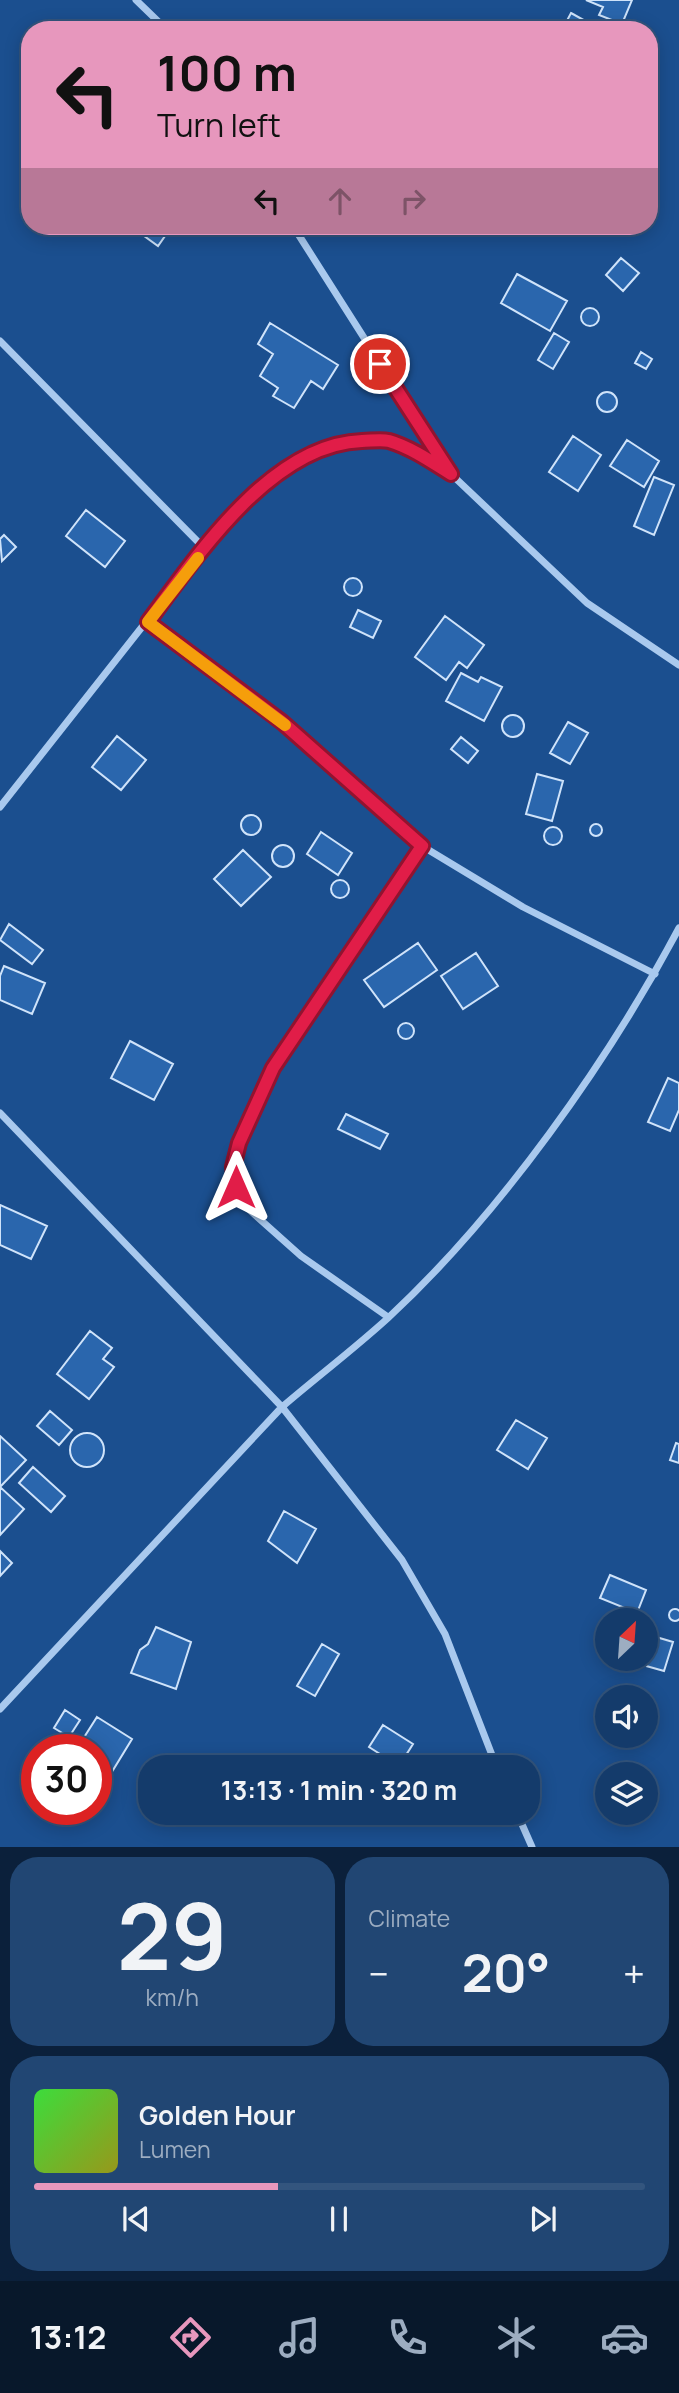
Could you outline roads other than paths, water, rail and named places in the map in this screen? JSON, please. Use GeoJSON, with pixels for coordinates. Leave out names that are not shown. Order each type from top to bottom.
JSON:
{"type":"FeatureCollection","features":[{"type":"Feature","properties":{"kind":"street"},"geometry":{"type":"LineString","coordinates":[[136,0],[158,21]]}},
{"type":"Feature","properties":{"kind":"street"},"geometry":{"type":"LineString","coordinates":[[299,235],[451,474],[587,603],[679,665]]}},
{"type":"Feature","properties":{"kind":"street"},"geometry":{"type":"LineString","coordinates":[[0,341],[205,549]]}},
{"type":"Feature","properties":{"kind":"street"},"geometry":{"type":"LineString","coordinates":[[0,807],[205,549],[259,488],[299,460],[341,442],[388,441],[451,474]]}},
{"type":"Feature","properties":{"kind":"street"},"geometry":{"type":"LineString","coordinates":[[148,622],[282,722],[422,846],[523,907],[655,974]]}},
{"type":"Feature","properties":{"kind":"street"},"geometry":{"type":"LineString","coordinates":[[388,1317],[301,1256],[244,1205],[236,1187],[233,1167],[239,1143],[273,1068],[422,846]]}},
{"type":"Feature","properties":{"kind":"street"},"geometry":{"type":"LineString","coordinates":[[0,1709],[282,1407],[388,1317],[520,1169],[606,1052],[655,974],[679,928]]}},
{"type":"Feature","properties":{"kind":"street"},"geometry":{"type":"LineString","coordinates":[[0,1113],[282,1407],[402,1560],[445,1634],[492,1755]]}},
{"type":"Feature","properties":{"kind":"street"},"geometry":{"type":"LineString","coordinates":[[522,1825],[532,1847]]}}]}
